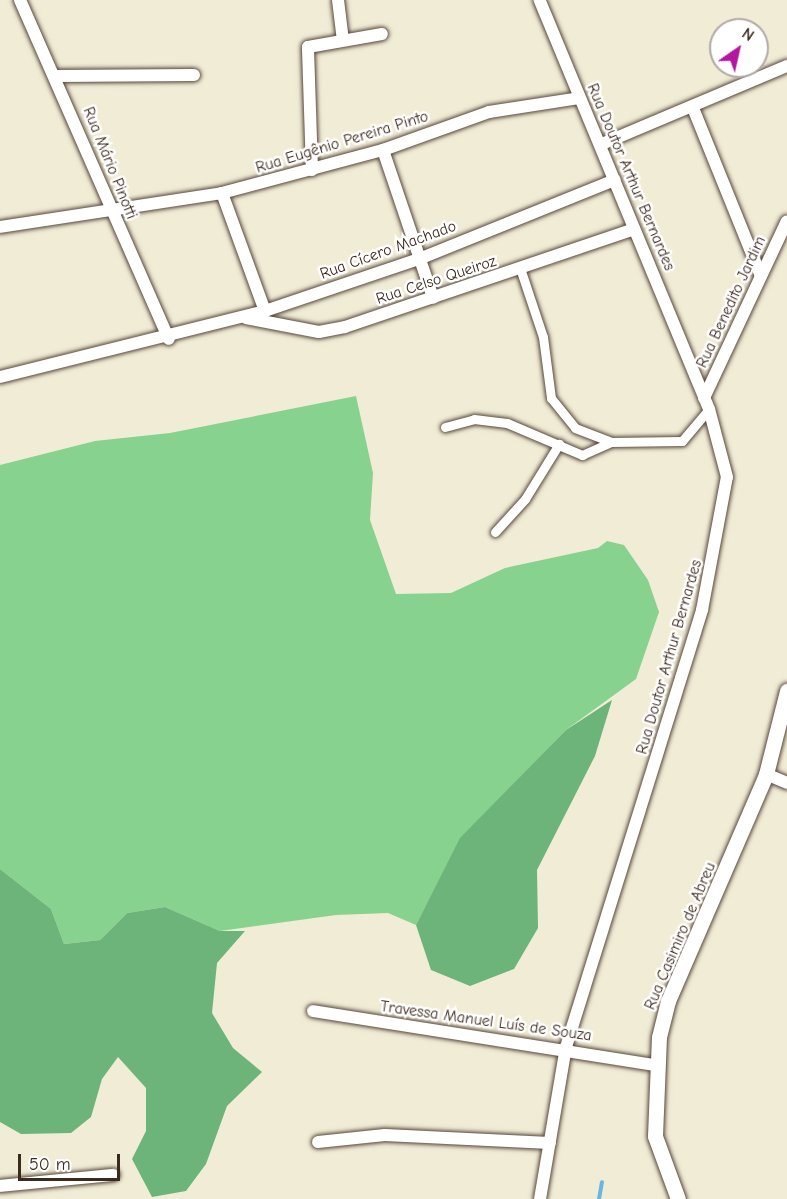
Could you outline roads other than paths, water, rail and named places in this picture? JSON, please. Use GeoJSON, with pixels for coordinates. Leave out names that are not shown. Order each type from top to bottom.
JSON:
{"type":"FeatureCollection","features":[{"type":"Feature","properties":{"kind":"street","name":"Rua Mário Pinotti"},"geometry":{"type":"LineString","coordinates":[[20,0],[56,76],[169,339]]}},
{"type":"Feature","properties":{"kind":"street"},"geometry":{"type":"LineString","coordinates":[[338,0],[343,39]]}},
{"type":"Feature","properties":{"kind":"street","name":"Rua Doutor Arthur Bernardes"},"geometry":{"type":"LineString","coordinates":[[540,0],[579,98],[602,144],[634,229],[707,403],[727,477],[702,610],[566,1047],[540,1199]]}},
{"type":"Feature","properties":{"kind":"street"},"geometry":{"type":"LineString","coordinates":[[312,170],[306,51],[311,44],[382,34]]}},
{"type":"Feature","properties":{"kind":"street"},"geometry":{"type":"LineString","coordinates":[[602,144],[693,108],[787,66]]}},
{"type":"Feature","properties":{"kind":"street"},"geometry":{"type":"LineString","coordinates":[[56,76],[194,75]]}},
{"type":"Feature","properties":{"kind":"street","name":"Rua Eugênio Pereira Pinto"},"geometry":{"type":"LineString","coordinates":[[0,226],[113,213],[222,193],[383,150],[489,112],[579,98]]}},
{"type":"Feature","properties":{"kind":"street"},"geometry":{"type":"LineString","coordinates":[[693,108],[761,276]]}},
{"type":"Feature","properties":{"kind":"street"},"geometry":{"type":"LineString","coordinates":[[383,150],[433,298]]}},
{"type":"Feature","properties":{"kind":"street","name":"Rua Cícero Machado"},"geometry":{"type":"LineString","coordinates":[[169,339],[265,311],[419,258],[615,180]]}},
{"type":"Feature","properties":{"kind":"street"},"geometry":{"type":"LineString","coordinates":[[222,193],[265,311]]}},
{"type":"Feature","properties":{"kind":"street","name":"Rua Benedito Jardim"},"geometry":{"type":"LineString","coordinates":[[707,403],[787,221]]}},
{"type":"Feature","properties":{"kind":"street","name":"Rua Celso Queiroz"},"geometry":{"type":"LineString","coordinates":[[243,318],[319,332],[521,270],[634,229]]}},
{"type":"Feature","properties":{"kind":"street"},"geometry":{"type":"LineString","coordinates":[[521,270],[543,337],[551,398],[575,428],[611,442],[682,441],[707,403]]}},
{"type":"Feature","properties":{"kind":"street"},"geometry":{"type":"LineString","coordinates":[[0,377],[169,339]]}},
{"type":"Feature","properties":{"kind":"street"},"geometry":{"type":"LineString","coordinates":[[445,427],[474,419],[507,423],[582,455],[611,442]]}},
{"type":"Feature","properties":{"kind":"street"},"geometry":{"type":"LineString","coordinates":[[495,532],[525,499],[559,444]]}},
{"type":"Feature","properties":{"kind":"street","name":"Rua Casimiro de Abreu"},"geometry":{"type":"LineString","coordinates":[[678,1199],[654,1136],[654,1065],[668,1001],[766,774],[787,691]]}},
{"type":"Feature","properties":{"kind":"street"},"geometry":{"type":"LineString","coordinates":[[766,774],[787,783]]}},
{"type":"Feature","properties":{"kind":"street","name":"Travessa Manuel Luís de Souza"},"geometry":{"type":"LineString","coordinates":[[313,1011],[566,1047],[654,1065]]}},
{"type":"Feature","properties":{"kind":"street"},"geometry":{"type":"LineString","coordinates":[[318,1142],[385,1135],[550,1143]]}},
{"type":"Feature","properties":{"kind":"street"},"geometry":{"type":"LineString","coordinates":[[4,1192],[113,1175]]}},
{"type":"Feature","properties":{"kind":"waterway"},"geometry":{"type":"LineString","coordinates":[[599,1199],[602,1182]]}}]}
